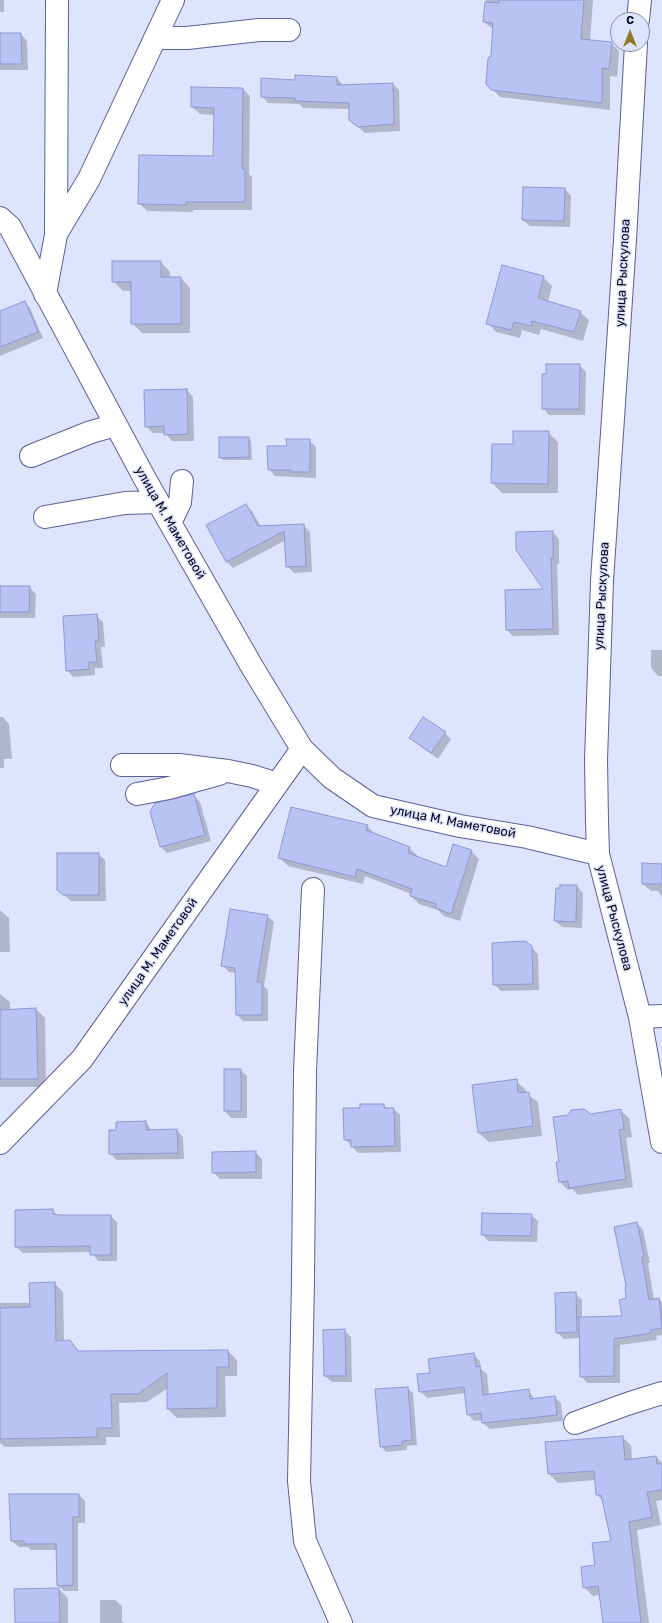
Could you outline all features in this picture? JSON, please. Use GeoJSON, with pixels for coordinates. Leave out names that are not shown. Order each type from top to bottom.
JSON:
{"type":"FeatureCollection","features":[{"type":"Feature","properties":{"kind":"street"},"geometry":{"type":"LineString","coordinates":[[45,294],[56,236],[57,0]]}},
{"type":"Feature","properties":{"kind":"street"},"geometry":{"type":"LineString","coordinates":[[56,236],[89,179],[173,0]]}},
{"type":"Feature","properties":{"kind":"street"},"geometry":{"type":"LineString","coordinates":[[639,12],[640,0]]}},
{"type":"Feature","properties":{"kind":"street"},"geometry":{"type":"LineString","coordinates":[[155,38],[187,38],[259,30],[289,30]]}},
{"type":"Feature","properties":{"kind":"street","name":"улица Рыскулова"},"geometry":{"type":"LineString","coordinates":[[636,52],[625,240],[602,581],[596,760],[598,854],[640,1018],[662,1142]]}},
{"type":"Feature","properties":{"kind":"street","name":"улица М. Маметовой"},"geometry":{"type":"LineString","coordinates":[[0,218],[10,227],[158,502],[302,749],[332,778],[373,806],[460,826],[527,837],[598,854]]}},
{"type":"Feature","properties":{"kind":"street"},"geometry":{"type":"LineString","coordinates":[[31,456],[91,432],[116,425]]}},
{"type":"Feature","properties":{"kind":"street"},"geometry":{"type":"LineString","coordinates":[[170,523],[180,502],[182,481]]}},
{"type":"Feature","properties":{"kind":"street"},"geometry":{"type":"LineString","coordinates":[[45,517],[125,503],[158,502]]}},
{"type":"Feature","properties":{"kind":"street","name":"улица М. Маметовой"},"geometry":{"type":"LineString","coordinates":[[0,1142],[82,1059],[302,749]]}},
{"type":"Feature","properties":{"kind":"street"},"geometry":{"type":"LineString","coordinates":[[122,765],[179,765],[228,771],[252,776],[277,784]]}},
{"type":"Feature","properties":{"kind":"street"},"geometry":{"type":"LineString","coordinates":[[137,794],[169,788],[228,771]]}},
{"type":"Feature","properties":{"kind":"street"},"geometry":{"type":"LineString","coordinates":[[313,889],[305,1071],[299,1481],[305,1541],[341,1623]]}},
{"type":"Feature","properties":{"kind":"street"},"geometry":{"type":"LineString","coordinates":[[640,1018],[662,1016]]}},
{"type":"Feature","properties":{"kind":"street"},"geometry":{"type":"LineString","coordinates":[[575,1423],[662,1393]]}},
{"type":"Feature","properties":{"kind":"building"},"geometry":{"type":"Polygon","coordinates":[[[499,0],[584,0],[581,39],[610,42],[611,52],[609,69],[602,68],[602,103],[491,90],[486,84],[488,58],[491,56],[493,23],[483,22],[485,2],[499,3],[499,0]]]}},
{"type":"Feature","properties":{"kind":"building"},"geometry":{"type":"Polygon","coordinates":[[[0,33],[21,33],[22,64],[0,64],[0,33]]]}},
{"type":"Feature","properties":{"kind":"building"},"geometry":{"type":"Polygon","coordinates":[[[295,75],[337,77],[337,85],[393,83],[394,124],[358,127],[349,120],[349,103],[295,101],[295,98],[261,97],[261,78],[295,80],[295,75]]]}},
{"type":"Feature","properties":{"kind":"building"},"geometry":{"type":"Polygon","coordinates":[[[191,87],[243,88],[242,169],[245,169],[245,202],[186,202],[186,205],[138,204],[139,155],[213,156],[214,108],[191,107],[191,87]]]}},
{"type":"Feature","properties":{"kind":"building"},"geometry":{"type":"Polygon","coordinates":[[[523,187],[565,188],[564,221],[522,220],[523,187]]]}},
{"type":"Feature","properties":{"kind":"building"},"geometry":{"type":"Polygon","coordinates":[[[112,261],[161,261],[161,277],[181,277],[181,324],[131,324],[131,282],[112,282],[112,261]]]}},
{"type":"Feature","properties":{"kind":"building"},"geometry":{"type":"Polygon","coordinates":[[[502,265],[544,276],[538,298],[581,311],[574,332],[532,321],[531,326],[514,322],[511,330],[486,324],[502,265]]]}},
{"type":"Feature","properties":{"kind":"building"},"geometry":{"type":"Polygon","coordinates":[[[25,301],[38,332],[0,347],[0,311],[25,301]]]}},
{"type":"Feature","properties":{"kind":"building"},"geometry":{"type":"Polygon","coordinates":[[[546,364],[580,364],[579,409],[542,409],[542,374],[546,374],[546,364]]]}},
{"type":"Feature","properties":{"kind":"building"},"geometry":{"type":"Polygon","coordinates":[[[187,389],[188,434],[164,435],[164,426],[145,427],[144,390],[187,389]]]}},
{"type":"Feature","properties":{"kind":"building"},"geometry":{"type":"Polygon","coordinates":[[[513,431],[549,431],[548,484],[491,483],[492,444],[513,444],[513,431]]]}},
{"type":"Feature","properties":{"kind":"building"},"geometry":{"type":"Polygon","coordinates":[[[219,437],[249,437],[249,457],[219,458],[219,437]]]}},
{"type":"Feature","properties":{"kind":"building"},"geometry":{"type":"Polygon","coordinates":[[[286,439],[310,439],[310,472],[268,470],[267,446],[287,446],[286,439]]]}},
{"type":"Feature","properties":{"kind":"building"},"geometry":{"type":"Polygon","coordinates":[[[246,504],[258,526],[304,524],[306,566],[286,567],[284,531],[226,562],[206,525],[246,504]]]}},
{"type":"Feature","properties":{"kind":"building"},"geometry":{"type":"Polygon","coordinates":[[[553,531],[553,558],[551,558],[553,629],[506,630],[505,590],[543,589],[516,550],[516,532],[553,531]]]}},
{"type":"Feature","properties":{"kind":"building"},"geometry":{"type":"Polygon","coordinates":[[[0,586],[30,586],[29,612],[0,612],[0,586]]]}},
{"type":"Feature","properties":{"kind":"building"},"geometry":{"type":"Polygon","coordinates":[[[97,614],[99,641],[95,641],[97,662],[89,662],[89,669],[66,671],[63,616],[97,614]]]}},
{"type":"Feature","properties":{"kind":"building"},"geometry":{"type":"Polygon","coordinates":[[[423,717],[446,732],[431,753],[409,738],[423,717]]]}},
{"type":"Feature","properties":{"kind":"building"},"geometry":{"type":"Polygon","coordinates":[[[194,794],[205,835],[160,847],[150,812],[155,803],[194,794]]]}},
{"type":"Feature","properties":{"kind":"building"},"geometry":{"type":"Polygon","coordinates":[[[291,807],[368,825],[366,830],[410,847],[408,853],[446,867],[453,844],[472,850],[451,914],[435,908],[436,904],[410,896],[412,889],[357,869],[355,877],[278,858],[291,807]]]}},
{"type":"Feature","properties":{"kind":"building"},"geometry":{"type":"Polygon","coordinates":[[[57,853],[99,853],[99,895],[63,895],[57,890],[57,853]]]}},
{"type":"Feature","properties":{"kind":"building"},"geometry":{"type":"Polygon","coordinates":[[[642,863],[662,864],[662,884],[642,884],[642,863]]]}},
{"type":"Feature","properties":{"kind":"building"},"geometry":{"type":"Polygon","coordinates":[[[560,885],[577,885],[576,922],[554,921],[556,888],[560,888],[560,885]]]}},
{"type":"Feature","properties":{"kind":"building"},"geometry":{"type":"Polygon","coordinates":[[[230,909],[268,915],[257,982],[262,982],[262,1015],[236,1015],[235,968],[221,966],[230,909]]]}},
{"type":"Feature","properties":{"kind":"building"},"geometry":{"type":"Polygon","coordinates":[[[525,941],[532,946],[533,984],[493,985],[492,943],[525,941]]]}},
{"type":"Feature","properties":{"kind":"building"},"geometry":{"type":"Polygon","coordinates":[[[36,1008],[38,1079],[0,1079],[0,1010],[36,1008]]]}},
{"type":"Feature","properties":{"kind":"building"},"geometry":{"type":"Polygon","coordinates":[[[224,1069],[241,1069],[241,1111],[224,1111],[224,1069]]]}},
{"type":"Feature","properties":{"kind":"building"},"geometry":{"type":"Polygon","coordinates":[[[517,1079],[518,1093],[529,1092],[533,1126],[478,1133],[472,1085],[517,1079]]]}},
{"type":"Feature","properties":{"kind":"building"},"geometry":{"type":"Polygon","coordinates":[[[360,1104],[384,1104],[384,1108],[394,1108],[395,1146],[351,1147],[351,1140],[344,1140],[343,1108],[360,1108],[360,1104]]]}},
{"type":"Feature","properties":{"kind":"building"},"geometry":{"type":"Polygon","coordinates":[[[584,1109],[591,1114],[621,1109],[624,1129],[619,1130],[626,1179],[569,1188],[568,1181],[559,1182],[556,1162],[559,1162],[553,1117],[568,1115],[571,1110],[584,1109]]]}},
{"type":"Feature","properties":{"kind":"building"},"geometry":{"type":"Polygon","coordinates":[[[146,1121],[146,1130],[177,1129],[178,1153],[109,1154],[109,1130],[116,1130],[116,1122],[146,1121]]]}},
{"type":"Feature","properties":{"kind":"building"},"geometry":{"type":"Polygon","coordinates":[[[256,1151],[256,1172],[212,1173],[212,1152],[256,1151]]]}},
{"type":"Feature","properties":{"kind":"building"},"geometry":{"type":"Polygon","coordinates":[[[53,1209],[53,1214],[59,1215],[111,1215],[111,1255],[90,1255],[90,1246],[15,1247],[15,1210],[53,1209]]]}},
{"type":"Feature","properties":{"kind":"building"},"geometry":{"type":"Polygon","coordinates":[[[482,1213],[532,1214],[531,1236],[481,1235],[482,1213]]]}},
{"type":"Feature","properties":{"kind":"building"},"geometry":{"type":"Polygon","coordinates":[[[637,1222],[644,1256],[642,1257],[649,1300],[659,1298],[662,1328],[651,1330],[651,1333],[614,1339],[614,1376],[580,1377],[579,1317],[622,1316],[619,1300],[626,1298],[626,1286],[614,1227],[637,1222]]]}},
{"type":"Feature","properties":{"kind":"building"},"geometry":{"type":"Polygon","coordinates":[[[55,1282],[56,1341],[70,1340],[78,1351],[228,1350],[229,1367],[217,1367],[217,1408],[167,1409],[167,1373],[138,1394],[111,1394],[112,1428],[97,1428],[97,1437],[0,1439],[0,1308],[30,1307],[29,1283],[55,1282]]]}},
{"type":"Feature","properties":{"kind":"building"},"geometry":{"type":"Polygon","coordinates":[[[576,1292],[577,1332],[556,1333],[555,1293],[576,1292]]]}},
{"type":"Feature","properties":{"kind":"building"},"geometry":{"type":"Polygon","coordinates":[[[345,1329],[346,1376],[324,1376],[323,1330],[345,1329]]]}},
{"type":"Feature","properties":{"kind":"building"},"geometry":{"type":"Polygon","coordinates":[[[474,1353],[476,1367],[480,1366],[483,1395],[529,1389],[530,1399],[555,1396],[557,1415],[482,1423],[481,1413],[467,1415],[464,1387],[419,1392],[417,1374],[430,1373],[428,1359],[474,1353]]]}},
{"type":"Feature","properties":{"kind":"building"},"geometry":{"type":"Polygon","coordinates":[[[408,1387],[412,1440],[402,1441],[402,1445],[380,1447],[375,1389],[408,1387]]]}},
{"type":"Feature","properties":{"kind":"building"},"geometry":{"type":"Polygon","coordinates":[[[623,1436],[625,1460],[656,1456],[657,1464],[662,1464],[662,1490],[647,1492],[652,1517],[629,1522],[641,1623],[603,1623],[598,1586],[583,1588],[581,1567],[595,1565],[592,1543],[611,1541],[601,1495],[596,1495],[594,1471],[548,1474],[545,1442],[623,1436]]]}},
{"type":"Feature","properties":{"kind":"building"},"geometry":{"type":"Polygon","coordinates":[[[9,1494],[79,1494],[79,1517],[73,1517],[73,1585],[57,1586],[56,1544],[24,1544],[24,1541],[11,1541],[9,1494]]]}},
{"type":"Feature","properties":{"kind":"building"},"geometry":{"type":"Polygon","coordinates":[[[59,1588],[60,1623],[15,1623],[14,1589],[59,1588]]]}}]}
